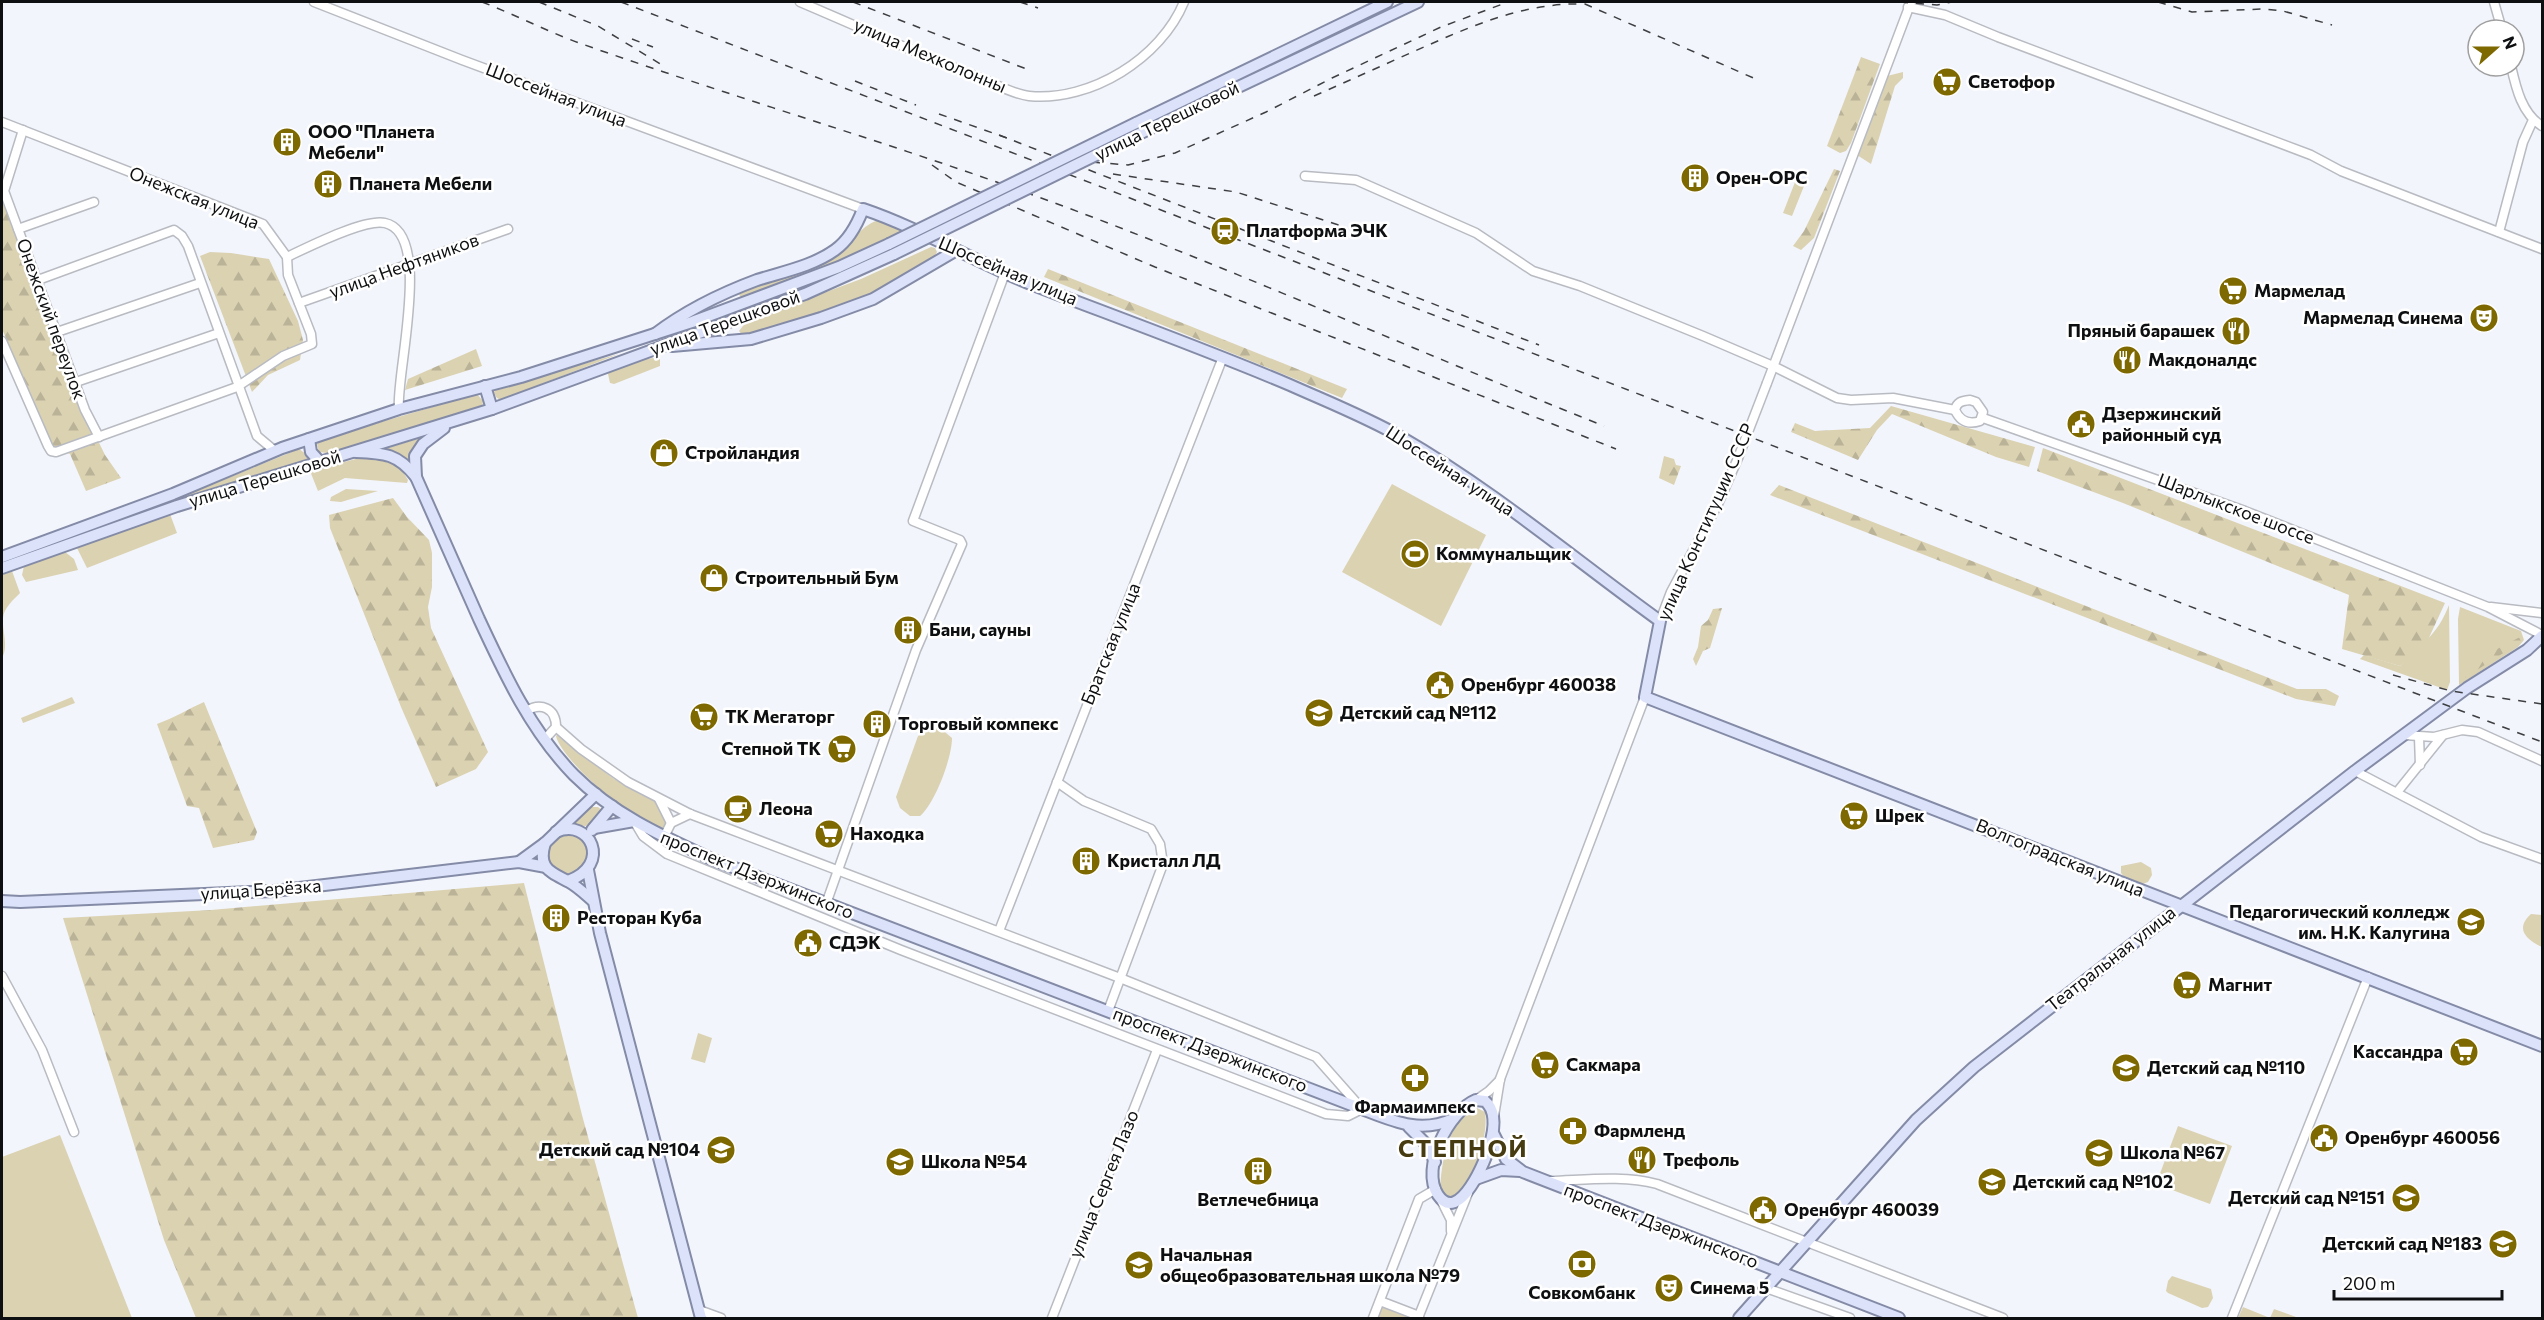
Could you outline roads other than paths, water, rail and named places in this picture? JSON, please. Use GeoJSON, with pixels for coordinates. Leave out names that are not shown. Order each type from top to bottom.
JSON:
{"type":"FeatureCollection","features":[{"type":"Feature","properties":{"kind":"main road","name":"улица Терешковой"},"geometry":{"type":"LineString","coordinates":[[2,568],[177,506],[454,422],[805,294],[1387,2]]}},
{"type":"Feature","properties":{"kind":"main road","name":"улица Терешковой"},"geometry":{"type":"LineString","coordinates":[[1138,128],[1418,2]]}},
{"type":"Feature","properties":{"kind":"main road","name":"Шоссейная улица"},"geometry":{"type":"LineString","coordinates":[[863,209],[906,225],[955,251],[1005,273],[1223,357],[1362,417],[1428,453],[1516,513],[1660,621]]}},
{"type":"Feature","properties":{"kind":"main road"},"geometry":{"type":"LineString","coordinates":[[654,334],[670,323],[734,290],[830,254],[847,238],[857,224],[863,209]]}},
{"type":"Feature","properties":{"kind":"main road","name":"улица Терешковой"},"geometry":{"type":"LineString","coordinates":[[2,557],[173,494],[275,450],[399,409],[485,386],[637,340],[891,249]]}},
{"type":"Feature","properties":{"kind":"main road"},"geometry":{"type":"LineString","coordinates":[[659,347],[741,341],[789,329],[860,305],[955,251]]}},
{"type":"Feature","properties":{"kind":"main road"},"geometry":{"type":"LineString","coordinates":[[734,290],[730,298],[736,306]]}},
{"type":"Feature","properties":{"kind":"main road"},"geometry":{"type":"LineString","coordinates":[[738,318],[734,332],[741,341]]}},
{"type":"Feature","properties":{"kind":"main road"},"geometry":{"type":"LineString","coordinates":[[637,340],[641,354]]}},
{"type":"Feature","properties":{"kind":"main road"},"geometry":{"type":"LineString","coordinates":[[485,386],[492,409]]}},
{"type":"Feature","properties":{"kind":"main road"},"geometry":{"type":"LineString","coordinates":[[416,477],[415,456],[419,450],[431,436],[454,422]]}},
{"type":"Feature","properties":{"kind":"main road"},"geometry":{"type":"LineString","coordinates":[[309,439],[311,452],[320,462]]}},
{"type":"Feature","properties":{"kind":"main road"},"geometry":{"type":"LineString","coordinates":[[356,452],[380,453],[394,457],[405,463],[416,477]]}},
{"type":"Feature","properties":{"kind":"main road","name":"проспект Дзержинского"},"geometry":{"type":"LineString","coordinates":[[416,477],[492,647],[544,740],[574,775],[634,821],[714,860],[1362,1109],[1415,1127],[1434,1126],[1453,1119]]}},
{"type":"Feature","properties":{"kind":"main road","name":"улица Конституции СССР"},"geometry":{"type":"LineString","coordinates":[[1645,696],[1660,621]]}},
{"type":"Feature","properties":{"kind":"main road"},"geometry":{"type":"LineString","coordinates":[[2542,625],[2542,635]]}},
{"type":"Feature","properties":{"kind":"main road","name":"Театральная улица"},"geometry":{"type":"LineString","coordinates":[[1739,1318],[1916,1120],[1944,1092],[2004,1042],[2355,771],[2467,688],[2528,650],[2542,635]]}},
{"type":"Feature","properties":{"kind":"main road","name":"Театральная улица"},"geometry":{"type":"LineString","coordinates":[[2528,650],[2542,648]]}},
{"type":"Feature","properties":{"kind":"main road","name":"Волгоградская улица"},"geometry":{"type":"LineString","coordinates":[[1645,696],[2542,1046]]}},
{"type":"Feature","properties":{"kind":"main road"},"geometry":{"type":"LineString","coordinates":[[519,862],[545,843],[596,794]]}},
{"type":"Feature","properties":{"kind":"main road"},"geometry":{"type":"LineString","coordinates":[[586,836],[612,806]]}},
{"type":"Feature","properties":{"kind":"main road"},"geometry":{"type":"LineString","coordinates":[[594,828],[634,821]]}},
{"type":"Feature","properties":{"kind":"main road"},"geometry":{"type":"LineString","coordinates":[[554,833],[570,829],[586,836],[592,848],[593,855],[588,870],[592,901],[700,1314]]}},
{"type":"Feature","properties":{"kind":"main road"},"geometry":{"type":"LineString","coordinates":[[545,843],[543,860],[546,867],[555,876],[568,881],[592,901]]}},
{"type":"Feature","properties":{"kind":"main road"},"geometry":{"type":"LineString","coordinates":[[519,862],[546,867]]}},
{"type":"Feature","properties":{"kind":"main road","name":"улица Берёзка"},"geometry":{"type":"LineString","coordinates":[[2,901],[274,891],[519,862]]}},
{"type":"Feature","properties":{"kind":"main road"},"geometry":{"type":"LineString","coordinates":[[568,881],[588,870]]}},
{"type":"Feature","properties":{"kind":"main road"},"geometry":{"type":"LineString","coordinates":[[1437,1192],[1435,1162],[1438,1147],[1453,1119],[1467,1104],[1476,1100],[1488,1104],[1494,1120],[1486,1157],[1473,1183]]}},
{"type":"Feature","properties":{"kind":"main road","name":"проспект Дзержинского"},"geometry":{"type":"LineString","coordinates":[[1404,1124],[1419,1134],[1435,1162]]}},
{"type":"Feature","properties":{"kind":"main road","name":"проспект Дзержинского"},"geometry":{"type":"LineString","coordinates":[[1492,1133],[1506,1159],[1523,1172],[1899,1318]]}},
{"type":"Feature","properties":{"kind":"main road","name":"проспект Дзержинского"},"geometry":{"type":"LineString","coordinates":[[1437,1192],[1446,1201],[1456,1201],[1473,1183],[1501,1170],[1523,1172]]}},
{"type":"Feature","properties":{"kind":"street","name":"Шоссейная улица"},"geometry":{"type":"LineString","coordinates":[[314,2],[462,60],[863,209]]}},
{"type":"Feature","properties":{"kind":"street","name":"улица Мехколонны"},"geometry":{"type":"LineString","coordinates":[[800,2],[1026,96],[1070,92],[1111,78],[1157,45],[1170,30],[1184,2]]}},
{"type":"Feature","properties":{"kind":"street"},"geometry":{"type":"LineString","coordinates":[[2494,2],[2499,18]]}},
{"type":"Feature","properties":{"kind":"street"},"geometry":{"type":"LineString","coordinates":[[1910,4],[1945,15],[2311,155],[2340,171],[2542,249]]}},
{"type":"Feature","properties":{"kind":"street","name":"улица Конституции СССР"},"geometry":{"type":"LineString","coordinates":[[1660,621],[1671,592],[1718,504],[1737,458],[1910,4]]}},
{"type":"Feature","properties":{"kind":"street"},"geometry":{"type":"LineString","coordinates":[[2515,78],[2522,102],[2533,120],[2542,126]]}},
{"type":"Feature","properties":{"kind":"street"},"geometry":{"type":"LineString","coordinates":[[2499,232],[2523,142],[2533,120]]}},
{"type":"Feature","properties":{"kind":"street","name":"Онежская улица"},"geometry":{"type":"LineString","coordinates":[[2,122],[263,224],[286,257],[288,275],[311,334],[312,345],[283,356],[237,387]]}},
{"type":"Feature","properties":{"kind":"street","name":"Онежский переулок"},"geometry":{"type":"LineString","coordinates":[[23,130],[3,191],[86,410],[99,437]]}},
{"type":"Feature","properties":{"kind":"street"},"geometry":{"type":"LineString","coordinates":[[1305,176],[1356,180],[1476,233],[1533,271],[1580,286],[1773,366],[1837,398],[1851,400],[1893,398],[1954,410],[1958,417],[1969,423],[1975,423],[1983,418],[1983,412],[1979,406],[1970,400],[1958,403],[1954,410]]}},
{"type":"Feature","properties":{"kind":"street"},"geometry":{"type":"LineString","coordinates":[[18,229],[94,202]]}},
{"type":"Feature","properties":{"kind":"street"},"geometry":{"type":"LineString","coordinates":[[286,257],[331,237],[375,223],[386,223],[394,228],[403,240],[410,264],[405,350],[397,394],[399,409]]}},
{"type":"Feature","properties":{"kind":"street","name":"улица Нефтяников"},"geometry":{"type":"LineString","coordinates":[[299,303],[508,229]]}},
{"type":"Feature","properties":{"kind":"street"},"geometry":{"type":"LineString","coordinates":[[38,280],[174,230],[182,236],[188,246],[237,387],[257,436],[275,450]]}},
{"type":"Feature","properties":{"kind":"street"},"geometry":{"type":"LineString","coordinates":[[826,904],[916,650],[962,544],[960,540],[913,521],[1005,273]]}},
{"type":"Feature","properties":{"kind":"street"},"geometry":{"type":"LineString","coordinates":[[57,332],[200,283]]}},
{"type":"Feature","properties":{"kind":"street"},"geometry":{"type":"LineString","coordinates":[[76,382],[219,333]]}},
{"type":"Feature","properties":{"kind":"street"},"geometry":{"type":"LineString","coordinates":[[2,341],[51,451],[56,452],[237,387]]}},
{"type":"Feature","properties":{"kind":"street","name":"Братская улица"},"geometry":{"type":"LineString","coordinates":[[999,931],[1223,357]]}},
{"type":"Feature","properties":{"kind":"street","name":"Шарлыкское шоссе"},"geometry":{"type":"LineString","coordinates":[[1983,418],[2245,511],[2488,607],[2542,635]]}},
{"type":"Feature","properties":{"kind":"street","name":"Шарлыкское шоссе"},"geometry":{"type":"LineString","coordinates":[[2488,607],[2542,613]]}},
{"type":"Feature","properties":{"kind":"street","name":"улица Конституции СССР"},"geometry":{"type":"LineString","coordinates":[[1494,1120],[1500,1080],[1645,696]]}},
{"type":"Feature","properties":{"kind":"street"},"geometry":{"type":"LineString","coordinates":[[526,711],[533,706],[546,707],[554,715],[556,727],[606,768],[658,799],[690,814],[999,931],[1316,1057],[1362,1109],[1348,1116],[1326,1114],[845,928],[667,854],[643,836],[634,821]]}},
{"type":"Feature","properties":{"kind":"street"},"geometry":{"type":"LineString","coordinates":[[544,740],[556,727]]}},
{"type":"Feature","properties":{"kind":"street"},"geometry":{"type":"LineString","coordinates":[[2404,735],[2419,737],[2443,735],[2462,730],[2478,732],[2542,761]]}},
{"type":"Feature","properties":{"kind":"street"},"geometry":{"type":"LineString","coordinates":[[2398,791],[2443,735]]}},
{"type":"Feature","properties":{"kind":"street"},"geometry":{"type":"LineString","coordinates":[[2419,737],[2420,765]]}},
{"type":"Feature","properties":{"kind":"street"},"geometry":{"type":"LineString","coordinates":[[2355,771],[2398,791],[2481,837],[2542,859]]}},
{"type":"Feature","properties":{"kind":"street"},"geometry":{"type":"LineString","coordinates":[[1057,782],[1084,801],[1151,829],[1160,844],[1163,864],[1108,1011]]}},
{"type":"Feature","properties":{"kind":"street"},"geometry":{"type":"LineString","coordinates":[[658,799],[671,823]]}},
{"type":"Feature","properties":{"kind":"street"},"geometry":{"type":"LineString","coordinates":[[664,837],[671,823],[690,814]]}},
{"type":"Feature","properties":{"kind":"street"},"geometry":{"type":"LineString","coordinates":[[2,976],[42,1050],[74,1132]]}},
{"type":"Feature","properties":{"kind":"street"},"geometry":{"type":"LineString","coordinates":[[1009,991],[1014,976]]}},
{"type":"Feature","properties":{"kind":"street"},"geometry":{"type":"LineString","coordinates":[[2232,1318],[2368,977]]}},
{"type":"Feature","properties":{"kind":"street","name":"улица Сергея Лазо"},"geometry":{"type":"LineString","coordinates":[[1052,1318],[1157,1050]]}},
{"type":"Feature","properties":{"kind":"street","name":"улица Конституции СССР"},"geometry":{"type":"LineString","coordinates":[[1476,1100],[1500,1080]]}},
{"type":"Feature","properties":{"kind":"street"},"geometry":{"type":"LineString","coordinates":[[1546,1181],[1599,1179],[1647,1182],[2003,1318]]}},
{"type":"Feature","properties":{"kind":"street"},"geometry":{"type":"LineString","coordinates":[[1380,1301],[1419,1318],[1473,1183]]}},
{"type":"Feature","properties":{"kind":"street"},"geometry":{"type":"LineString","coordinates":[[1373,1318],[1419,1199],[1437,1192],[1451,1220],[1451,1234]]}},
{"type":"Feature","properties":{"kind":"street"},"geometry":{"type":"LineString","coordinates":[[1766,1288],[1850,1318]]}},
{"type":"Feature","properties":{"kind":"street"},"geometry":{"type":"LineString","coordinates":[[700,1314],[721,1318]]}},
{"type":"Feature","properties":{"kind":"railway"},"geometry":{"type":"LineString","coordinates":[[482,2],[582,44],[955,168],[1079,212],[1604,426]]}},
{"type":"Feature","properties":{"kind":"railway"},"geometry":{"type":"LineString","coordinates":[[539,2],[598,26],[662,65]]}},
{"type":"Feature","properties":{"kind":"railway"},"geometry":{"type":"LineString","coordinates":[[621,2],[2542,742]]}},
{"type":"Feature","properties":{"kind":"railway"},"geometry":{"type":"LineString","coordinates":[[853,2],[1029,70]]}},
{"type":"Feature","properties":{"kind":"railway"},"geometry":{"type":"LineString","coordinates":[[1020,2],[1038,8]]}},
{"type":"Feature","properties":{"kind":"railway"},"geometry":{"type":"LineString","coordinates":[[1079,158],[1091,162],[1128,165],[1175,153],[1266,112],[1441,27],[1508,2]]}},
{"type":"Feature","properties":{"kind":"railway"},"geometry":{"type":"LineString","coordinates":[[1900,2],[1937,5],[1952,2]]}},
{"type":"Feature","properties":{"kind":"railway"},"geometry":{"type":"LineString","coordinates":[[2158,2],[2192,12],[2263,9],[2283,11],[2332,25]]}},
{"type":"Feature","properties":{"kind":"railway"},"geometry":{"type":"LineString","coordinates":[[1314,96],[1476,25],[1519,12],[1562,4],[1585,4],[1758,80]]}},
{"type":"Feature","properties":{"kind":"railway"},"geometry":{"type":"LineString","coordinates":[[632,39],[653,47]]}},
{"type":"Feature","properties":{"kind":"railway"},"geometry":{"type":"LineString","coordinates":[[855,81],[916,105]]}},
{"type":"Feature","properties":{"kind":"railway"},"geometry":{"type":"LineString","coordinates":[[939,114],[1007,138]]}},
{"type":"Feature","properties":{"kind":"railway"},"geometry":{"type":"LineString","coordinates":[[999,135],[1539,345]]}},
{"type":"Feature","properties":{"kind":"railway"},"geometry":{"type":"LineString","coordinates":[[932,165],[956,182],[1155,267],[1616,449]]}},
{"type":"Feature","properties":{"kind":"railway"},"geometry":{"type":"LineString","coordinates":[[1113,174],[1236,192],[1345,227]]}},
{"type":"Feature","properties":{"kind":"railway"},"geometry":{"type":"LineString","coordinates":[[2393,675],[2451,691],[2542,704]]}},
{"type":"Feature","properties":{"kind":"place","name":"Светофор"},"geometry":{"type":"Point","coordinates":[1947,82]}},
{"type":"Feature","properties":{"kind":"place","name":"ООО \"Планета Мебели\""},"geometry":{"type":"Point","coordinates":[287,142]}},
{"type":"Feature","properties":{"kind":"place","name":"Орен-ОРС"},"geometry":{"type":"Point","coordinates":[1695,178]}},
{"type":"Feature","properties":{"kind":"place","name":"Планета Мебели"},"geometry":{"type":"Point","coordinates":[328,184]}},
{"type":"Feature","properties":{"kind":"place","name":"Платформа ЭЧК"},"geometry":{"type":"Point","coordinates":[1225,231]}},
{"type":"Feature","properties":{"kind":"place","name":"Мармелад"},"geometry":{"type":"Point","coordinates":[2233,291]}},
{"type":"Feature","properties":{"kind":"place","name":"Мармелад Синема"},"geometry":{"type":"Point","coordinates":[2484,318]}},
{"type":"Feature","properties":{"kind":"place","name":"Пряный барашек"},"geometry":{"type":"Point","coordinates":[2236,331]}},
{"type":"Feature","properties":{"kind":"place","name":"Макдоналдс"},"geometry":{"type":"Point","coordinates":[2127,360]}},
{"type":"Feature","properties":{"kind":"place","name":"Дзержинский районный суд"},"geometry":{"type":"Point","coordinates":[2081,424]}},
{"type":"Feature","properties":{"kind":"place","name":"Стройландия"},"geometry":{"type":"Point","coordinates":[664,453]}},
{"type":"Feature","properties":{"kind":"place","name":"Коммунальщик"},"geometry":{"type":"Point","coordinates":[1415,554]}},
{"type":"Feature","properties":{"kind":"place","name":"Строительный Бум"},"geometry":{"type":"Point","coordinates":[714,578]}},
{"type":"Feature","properties":{"kind":"place","name":"Бани, сауны"},"geometry":{"type":"Point","coordinates":[908,630]}},
{"type":"Feature","properties":{"kind":"place","name":"Оренбург 460038"},"geometry":{"type":"Point","coordinates":[1440,685]}},
{"type":"Feature","properties":{"kind":"place","name":"Детский сад №112"},"geometry":{"type":"Point","coordinates":[1319,713]}},
{"type":"Feature","properties":{"kind":"place","name":"ТК Мегаторг"},"geometry":{"type":"Point","coordinates":[704,717]}},
{"type":"Feature","properties":{"kind":"place","name":"Торговый компекс"},"geometry":{"type":"Point","coordinates":[877,724]}},
{"type":"Feature","properties":{"kind":"place","name":"Степной ТК"},"geometry":{"type":"Point","coordinates":[842,749]}},
{"type":"Feature","properties":{"kind":"place","name":"Леона"},"geometry":{"type":"Point","coordinates":[738,809]}},
{"type":"Feature","properties":{"kind":"place","name":"Шрек"},"geometry":{"type":"Point","coordinates":[1854,816]}},
{"type":"Feature","properties":{"kind":"place","name":"Находка"},"geometry":{"type":"Point","coordinates":[829,834]}},
{"type":"Feature","properties":{"kind":"place","name":"Кристалл ЛД"},"geometry":{"type":"Point","coordinates":[1086,861]}},
{"type":"Feature","properties":{"kind":"place","name":"Ресторан Куба"},"geometry":{"type":"Point","coordinates":[556,918]}},
{"type":"Feature","properties":{"kind":"place","name":"Педагогический колледж им. Н.К. Калугина"},"geometry":{"type":"Point","coordinates":[2471,922]}},
{"type":"Feature","properties":{"kind":"place","name":"СДЭК"},"geometry":{"type":"Point","coordinates":[808,943]}},
{"type":"Feature","properties":{"kind":"place","name":"Магнит"},"geometry":{"type":"Point","coordinates":[2187,985]}},
{"type":"Feature","properties":{"kind":"place","name":"Кассандра"},"geometry":{"type":"Point","coordinates":[2464,1052]}},
{"type":"Feature","properties":{"kind":"place","name":"Сакмара"},"geometry":{"type":"Point","coordinates":[1545,1065]}},
{"type":"Feature","properties":{"kind":"place","name":"Детский сад №110"},"geometry":{"type":"Point","coordinates":[2126,1068]}},
{"type":"Feature","properties":{"kind":"place","name":"Фармаимпекс"},"geometry":{"type":"Point","coordinates":[1415,1078]}},
{"type":"Feature","properties":{"kind":"place","name":"Фармленд"},"geometry":{"type":"Point","coordinates":[1573,1131]}},
{"type":"Feature","properties":{"kind":"place","name":"Оренбург 460056"},"geometry":{"type":"Point","coordinates":[2324,1138]}},
{"type":"Feature","properties":{"kind":"place","name":"Детский сад №104"},"geometry":{"type":"Point","coordinates":[721,1150]}},
{"type":"Feature","properties":{"kind":"place","name":"Школа №67"},"geometry":{"type":"Point","coordinates":[2099,1153]}},
{"type":"Feature","properties":{"kind":"place","name":"Трефоль"},"geometry":{"type":"Point","coordinates":[1642,1160]}},
{"type":"Feature","properties":{"kind":"place","name":"Школа №54"},"geometry":{"type":"Point","coordinates":[900,1162]}},
{"type":"Feature","properties":{"kind":"place","name":"Ветлечебница"},"geometry":{"type":"Point","coordinates":[1258,1171]}},
{"type":"Feature","properties":{"kind":"place","name":"Детский сад №102"},"geometry":{"type":"Point","coordinates":[1992,1182]}},
{"type":"Feature","properties":{"kind":"place","name":"Детский сад №151"},"geometry":{"type":"Point","coordinates":[2406,1198]}},
{"type":"Feature","properties":{"kind":"place","name":"Оренбург 460039"},"geometry":{"type":"Point","coordinates":[1763,1210]}},
{"type":"Feature","properties":{"kind":"place","name":"Детский сад №183"},"geometry":{"type":"Point","coordinates":[2503,1244]}},
{"type":"Feature","properties":{"kind":"place","name":"Совкомбанк"},"geometry":{"type":"Point","coordinates":[1582,1264]}},
{"type":"Feature","properties":{"kind":"place","name":"Начальная общеобразовательная школа №79"},"geometry":{"type":"Point","coordinates":[1139,1265]}},
{"type":"Feature","properties":{"kind":"place","name":"Синема 5"},"geometry":{"type":"Point","coordinates":[1669,1288]}},
{"type":"Feature","properties":{"kind":"district","name":"СТЕПНОЙ"},"geometry":{"type":"Point","coordinates":[1463,1149]}}]}
